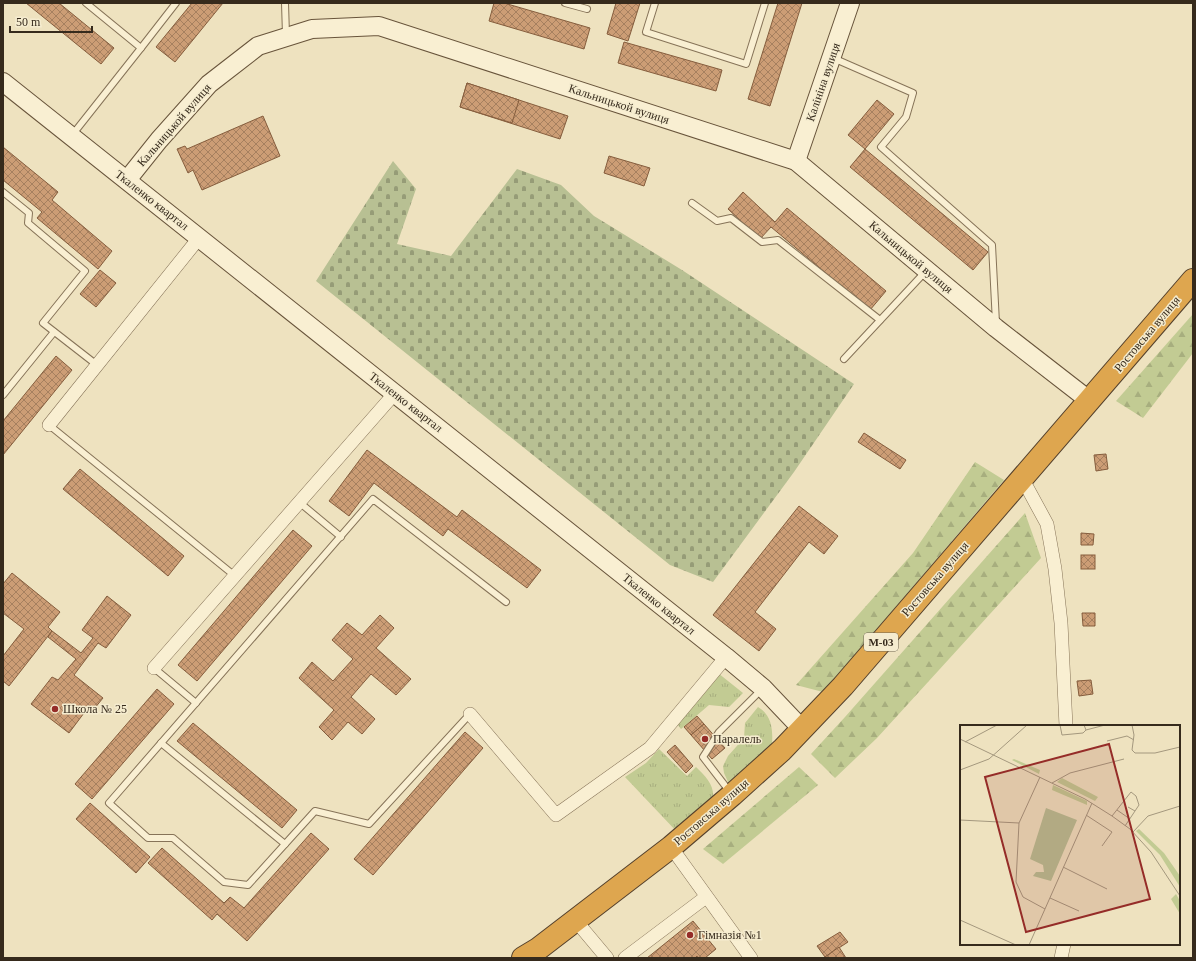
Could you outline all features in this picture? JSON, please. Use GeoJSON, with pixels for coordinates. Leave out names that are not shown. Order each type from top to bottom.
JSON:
{"type":"FeatureCollection","features":[{"type":"Feature","properties":{"kind":"highway","name":"Ростовська вулиця"},"geometry":{"type":"LineString","coordinates":[[523,958],[538,949],[576,921],[671,847],[782,750],[843,686],[1193,280]]}},
{"type":"Feature","properties":{"kind":"street","name":"Калініна вулиця"},"geometry":{"type":"LineString","coordinates":[[796,161],[850,3]]}},
{"type":"Feature","properties":{"kind":"street","name":"Кальницькой вулиця"},"geometry":{"type":"LineString","coordinates":[[127,180],[209,84],[258,46],[312,29],[379,26],[796,161],[996,328],[1090,401]]}},
{"type":"Feature","properties":{"kind":"street","name":"Ткаленко квартал"},"geometry":{"type":"LineString","coordinates":[[3,82],[726,657],[763,688],[802,729]]}},
{"type":"Feature","properties":{"kind":"street"},"geometry":{"type":"LineString","coordinates":[[49,425],[199,238]]}},
{"type":"Feature","properties":{"kind":"street"},"geometry":{"type":"LineString","coordinates":[[154,668],[395,393]]}},
{"type":"Feature","properties":{"kind":"street"},"geometry":{"type":"LineString","coordinates":[[1022,478],[1047,524],[1056,569],[1062,623],[1066,725]]}},
{"type":"Feature","properties":{"kind":"street"},"geometry":{"type":"LineString","coordinates":[[470,714],[556,815],[650,748],[726,657]]}},
{"type":"Feature","properties":{"kind":"street"},"geometry":{"type":"LineString","coordinates":[[671,847],[751,958]]}},
{"type":"Feature","properties":{"kind":"street"},"geometry":{"type":"LineString","coordinates":[[625,958],[706,897]]}},
{"type":"Feature","properties":{"kind":"street"},"geometry":{"type":"LineString","coordinates":[[576,921],[607,958]]}},
{"type":"Feature","properties":{"kind":"street"},"geometry":{"type":"LineString","coordinates":[[1061,958],[1064,945]]}},
{"type":"Feature","properties":{"kind":"lane"},"geometry":{"type":"LineString","coordinates":[[86,3],[141,48]]}},
{"type":"Feature","properties":{"kind":"lane"},"geometry":{"type":"LineString","coordinates":[[71,137],[176,3]]}},
{"type":"Feature","properties":{"kind":"lane"},"geometry":{"type":"LineString","coordinates":[[285,3],[286,37]]}},
{"type":"Feature","properties":{"kind":"lane"},"geometry":{"type":"LineString","coordinates":[[565,3],[587,10]]}},
{"type":"Feature","properties":{"kind":"lane"},"geometry":{"type":"LineString","coordinates":[[655,3],[646,32],[746,64],[765,3]]}},
{"type":"Feature","properties":{"kind":"lane"},"geometry":{"type":"LineString","coordinates":[[832,58],[913,93],[906,117],[881,147],[992,245],[996,328]]}},
{"type":"Feature","properties":{"kind":"lane"},"geometry":{"type":"LineString","coordinates":[[3,192],[29,213],[28,223],[85,271],[43,323],[97,365]]}},
{"type":"Feature","properties":{"kind":"lane"},"geometry":{"type":"LineString","coordinates":[[692,203],[718,221],[731,218],[762,242],[778,240],[880,320]]}},
{"type":"Feature","properties":{"kind":"lane"},"geometry":{"type":"LineString","coordinates":[[844,359],[927,270]]}},
{"type":"Feature","properties":{"kind":"lane"},"geometry":{"type":"LineString","coordinates":[[3,395],[54,332]]}},
{"type":"Feature","properties":{"kind":"lane"},"geometry":{"type":"LineString","coordinates":[[49,425],[235,576]]}},
{"type":"Feature","properties":{"kind":"lane"},"geometry":{"type":"LineString","coordinates":[[470,714],[369,824],[315,811],[248,885],[224,882],[173,838],[148,838],[109,803],[373,499],[506,602]]}},
{"type":"Feature","properties":{"kind":"lane"},"geometry":{"type":"LineString","coordinates":[[299,502],[341,537]]}},
{"type":"Feature","properties":{"kind":"lane"},"geometry":{"type":"LineString","coordinates":[[154,668],[196,703]]}},
{"type":"Feature","properties":{"kind":"lane"},"geometry":{"type":"LineString","coordinates":[[732,795],[703,757],[719,732],[763,688]]}},
{"type":"Feature","properties":{"kind":"lane"},"geometry":{"type":"LineString","coordinates":[[161,743],[285,844]]}},
{"type":"Feature","properties":{"kind":"green space"},"geometry":{"type":"Polygon","coordinates":[[[393,161],[416,189],[397,244],[451,256],[517,169],[561,185],[594,216],[682,270],[854,384],[794,472],[713,582],[670,565],[316,281],[393,161]]]}},
{"type":"Feature","properties":{"kind":"green space"},"geometry":{"type":"Polygon","coordinates":[[[1193,314],[1193,353],[1143,418],[1116,401],[1193,314]]]}},
{"type":"Feature","properties":{"kind":"green space"},"geometry":{"type":"Polygon","coordinates":[[[975,462],[1004,480],[823,692],[796,685],[913,553],[975,462]]]}},
{"type":"Feature","properties":{"kind":"green space"},"geometry":{"type":"Polygon","coordinates":[[[1025,513],[1041,558],[877,738],[835,778],[811,754],[1025,513]]]}},
{"type":"Feature","properties":{"kind":"green space"},"geometry":{"type":"Polygon","coordinates":[[[718,673],[743,693],[729,707],[709,705],[681,729],[677,724],[718,673]]]}},
{"type":"Feature","properties":{"kind":"green space"},"geometry":{"type":"Polygon","coordinates":[[[758,707],[763,710],[771,723],[772,745],[729,784],[724,773],[723,766],[728,756],[744,738],[745,723],[758,707]]]}},
{"type":"Feature","properties":{"kind":"green space"},"geometry":{"type":"Polygon","coordinates":[[[659,749],[687,776],[696,767],[709,782],[713,790],[713,800],[678,833],[625,777],[646,763],[659,749]]]}},
{"type":"Feature","properties":{"kind":"green space"},"geometry":{"type":"Polygon","coordinates":[[[799,767],[818,785],[723,864],[703,849],[799,767]]]}},
{"type":"Feature","properties":{"kind":"building"},"geometry":{"type":"Polygon","coordinates":[[[26,3],[59,3],[114,48],[101,64],[26,3]]]}},
{"type":"Feature","properties":{"kind":"building"},"geometry":{"type":"Polygon","coordinates":[[[192,3],[223,3],[175,62],[156,47],[192,3]]]}},
{"type":"Feature","properties":{"kind":"building"},"geometry":{"type":"Polygon","coordinates":[[[494,3],[504,3],[590,28],[584,49],[489,21],[494,3]]]}},
{"type":"Feature","properties":{"kind":"building"},"geometry":{"type":"Polygon","coordinates":[[[616,3],[640,3],[628,41],[607,34],[616,3]]]}},
{"type":"Feature","properties":{"kind":"building"},"geometry":{"type":"Polygon","coordinates":[[[778,3],[802,3],[770,106],[748,99],[778,3]]]}},
{"type":"Feature","properties":{"kind":"building"},"geometry":{"type":"Polygon","coordinates":[[[624,42],[722,70],[716,91],[618,63],[624,42]]]}},
{"type":"Feature","properties":{"kind":"building"},"geometry":{"type":"Polygon","coordinates":[[[467,83],[568,116],[560,139],[460,107],[467,83]]]}},
{"type":"Feature","properties":{"kind":"building"},"geometry":{"type":"Polygon","coordinates":[[[467,83],[519,100],[512,123],[460,107],[467,83]]]}},
{"type":"Feature","properties":{"kind":"building"},"geometry":{"type":"Polygon","coordinates":[[[877,100],[894,114],[865,149],[848,135],[877,100]]]}},
{"type":"Feature","properties":{"kind":"building"},"geometry":{"type":"Polygon","coordinates":[[[263,116],[280,156],[202,190],[193,170],[188,173],[177,149],[185,146],[187,149],[263,116]]]}},
{"type":"Feature","properties":{"kind":"building"},"geometry":{"type":"Polygon","coordinates":[[[3,147],[58,192],[52,200],[112,251],[98,269],[37,218],[42,212],[3,180],[3,147]]]}},
{"type":"Feature","properties":{"kind":"building"},"geometry":{"type":"Polygon","coordinates":[[[865,149],[988,252],[973,270],[850,167],[865,149]]]}},
{"type":"Feature","properties":{"kind":"building"},"geometry":{"type":"Polygon","coordinates":[[[609,156],[650,168],[644,186],[604,173],[609,156]]]}},
{"type":"Feature","properties":{"kind":"building"},"geometry":{"type":"Polygon","coordinates":[[[743,192],[775,222],[787,208],[886,291],[870,310],[771,227],[760,239],[728,209],[743,192]]]}},
{"type":"Feature","properties":{"kind":"building"},"geometry":{"type":"Polygon","coordinates":[[[100,270],[116,283],[96,307],[80,294],[100,270]]]}},
{"type":"Feature","properties":{"kind":"building"},"geometry":{"type":"Polygon","coordinates":[[[56,356],[72,370],[3,455],[3,421],[56,356]]]}},
{"type":"Feature","properties":{"kind":"building"},"geometry":{"type":"Polygon","coordinates":[[[864,433],[906,460],[900,469],[858,442],[864,433]]]}},
{"type":"Feature","properties":{"kind":"building"},"geometry":{"type":"Polygon","coordinates":[[[367,450],[457,517],[462,510],[541,570],[527,588],[448,529],[443,536],[374,483],[349,516],[329,501],[367,450]]]}},
{"type":"Feature","properties":{"kind":"building"},"geometry":{"type":"Polygon","coordinates":[[[1106,454],[1108,469],[1096,471],[1094,455],[1106,454]]]}},
{"type":"Feature","properties":{"kind":"building"},"geometry":{"type":"Polygon","coordinates":[[[80,469],[184,556],[168,576],[63,489],[80,469]]]}},
{"type":"Feature","properties":{"kind":"building"},"geometry":{"type":"Polygon","coordinates":[[[799,506],[838,536],[824,554],[809,542],[755,612],[776,629],[759,651],[713,615],[799,506]]]}},
{"type":"Feature","properties":{"kind":"building"},"geometry":{"type":"Polygon","coordinates":[[[293,530],[312,546],[197,681],[178,665],[293,530]]]}},
{"type":"Feature","properties":{"kind":"building"},"geometry":{"type":"Polygon","coordinates":[[[1081,533],[1094,534],[1093,545],[1081,545],[1081,533]]]}},
{"type":"Feature","properties":{"kind":"building"},"geometry":{"type":"Polygon","coordinates":[[[1081,555],[1095,555],[1095,569],[1081,569],[1081,555]]]}},
{"type":"Feature","properties":{"kind":"building"},"geometry":{"type":"Polygon","coordinates":[[[12,573],[60,612],[48,627],[52,631],[9,686],[3,681],[3,656],[24,629],[3,613],[3,584],[12,573]]]}},
{"type":"Feature","properties":{"kind":"building"},"geometry":{"type":"Polygon","coordinates":[[[107,596],[131,615],[106,648],[98,643],[74,675],[103,698],[94,709],[90,705],[69,733],[31,704],[52,677],[58,680],[76,659],[48,637],[52,631],[81,653],[93,638],[82,630],[107,596]]]}},
{"type":"Feature","properties":{"kind":"building"},"geometry":{"type":"Polygon","coordinates":[[[1082,613],[1095,613],[1095,626],[1083,626],[1082,613]]]}},
{"type":"Feature","properties":{"kind":"building"},"geometry":{"type":"Polygon","coordinates":[[[380,615],[394,628],[376,648],[411,679],[396,695],[371,674],[351,697],[375,719],[362,734],[348,722],[332,740],[319,727],[334,710],[299,678],[312,662],[333,681],[353,659],[332,640],[347,623],[362,635],[380,615]]]}},
{"type":"Feature","properties":{"kind":"building"},"geometry":{"type":"Polygon","coordinates":[[[1091,680],[1093,694],[1079,696],[1077,681],[1091,680]]]}},
{"type":"Feature","properties":{"kind":"building"},"geometry":{"type":"Polygon","coordinates":[[[157,689],[174,704],[92,799],[75,784],[157,689]]]}},
{"type":"Feature","properties":{"kind":"building"},"geometry":{"type":"Polygon","coordinates":[[[697,716],[704,724],[691,735],[684,727],[697,716]]]}},
{"type":"Feature","properties":{"kind":"building"},"geometry":{"type":"Polygon","coordinates":[[[193,723],[297,810],[282,828],[177,741],[193,723]]]}},
{"type":"Feature","properties":{"kind":"building"},"geometry":{"type":"Polygon","coordinates":[[[704,724],[725,748],[712,759],[691,735],[704,724]]]}},
{"type":"Feature","properties":{"kind":"building"},"geometry":{"type":"Polygon","coordinates":[[[465,732],[483,748],[373,875],[354,859],[465,732]]]}},
{"type":"Feature","properties":{"kind":"building"},"geometry":{"type":"Polygon","coordinates":[[[675,745],[693,766],[686,773],[667,752],[675,745]]]}},
{"type":"Feature","properties":{"kind":"building"},"geometry":{"type":"Polygon","coordinates":[[[90,803],[150,857],[136,873],[76,819],[90,803]]]}},
{"type":"Feature","properties":{"kind":"building"},"geometry":{"type":"Polygon","coordinates":[[[311,833],[329,849],[247,941],[217,914],[212,920],[148,863],[162,848],[224,903],[230,897],[244,908],[311,833]]]}},
{"type":"Feature","properties":{"kind":"building","name":"Гімназія №1"},"geometry":{"type":"Polygon","coordinates":[[[693,921],[716,949],[705,958],[698,958],[697,956],[695,958],[647,958],[693,921]]]}},
{"type":"Feature","properties":{"kind":"building"},"geometry":{"type":"Polygon","coordinates":[[[840,932],[848,942],[825,957],[817,946],[840,932]]]}},
{"type":"Feature","properties":{"kind":"building"},"geometry":{"type":"Polygon","coordinates":[[[839,947],[846,958],[825,957],[839,947]]]}},
{"type":"Feature","properties":{"kind":"place","name":"Школа № 25"},"geometry":{"type":"Point","coordinates":[55,709]}},
{"type":"Feature","properties":{"kind":"place","name":"Паралель"},"geometry":{"type":"Point","coordinates":[705,739]}},
{"type":"Feature","properties":{"kind":"place","name":"Гімназія №1"},"geometry":{"type":"Point","coordinates":[690,935]}}]}
